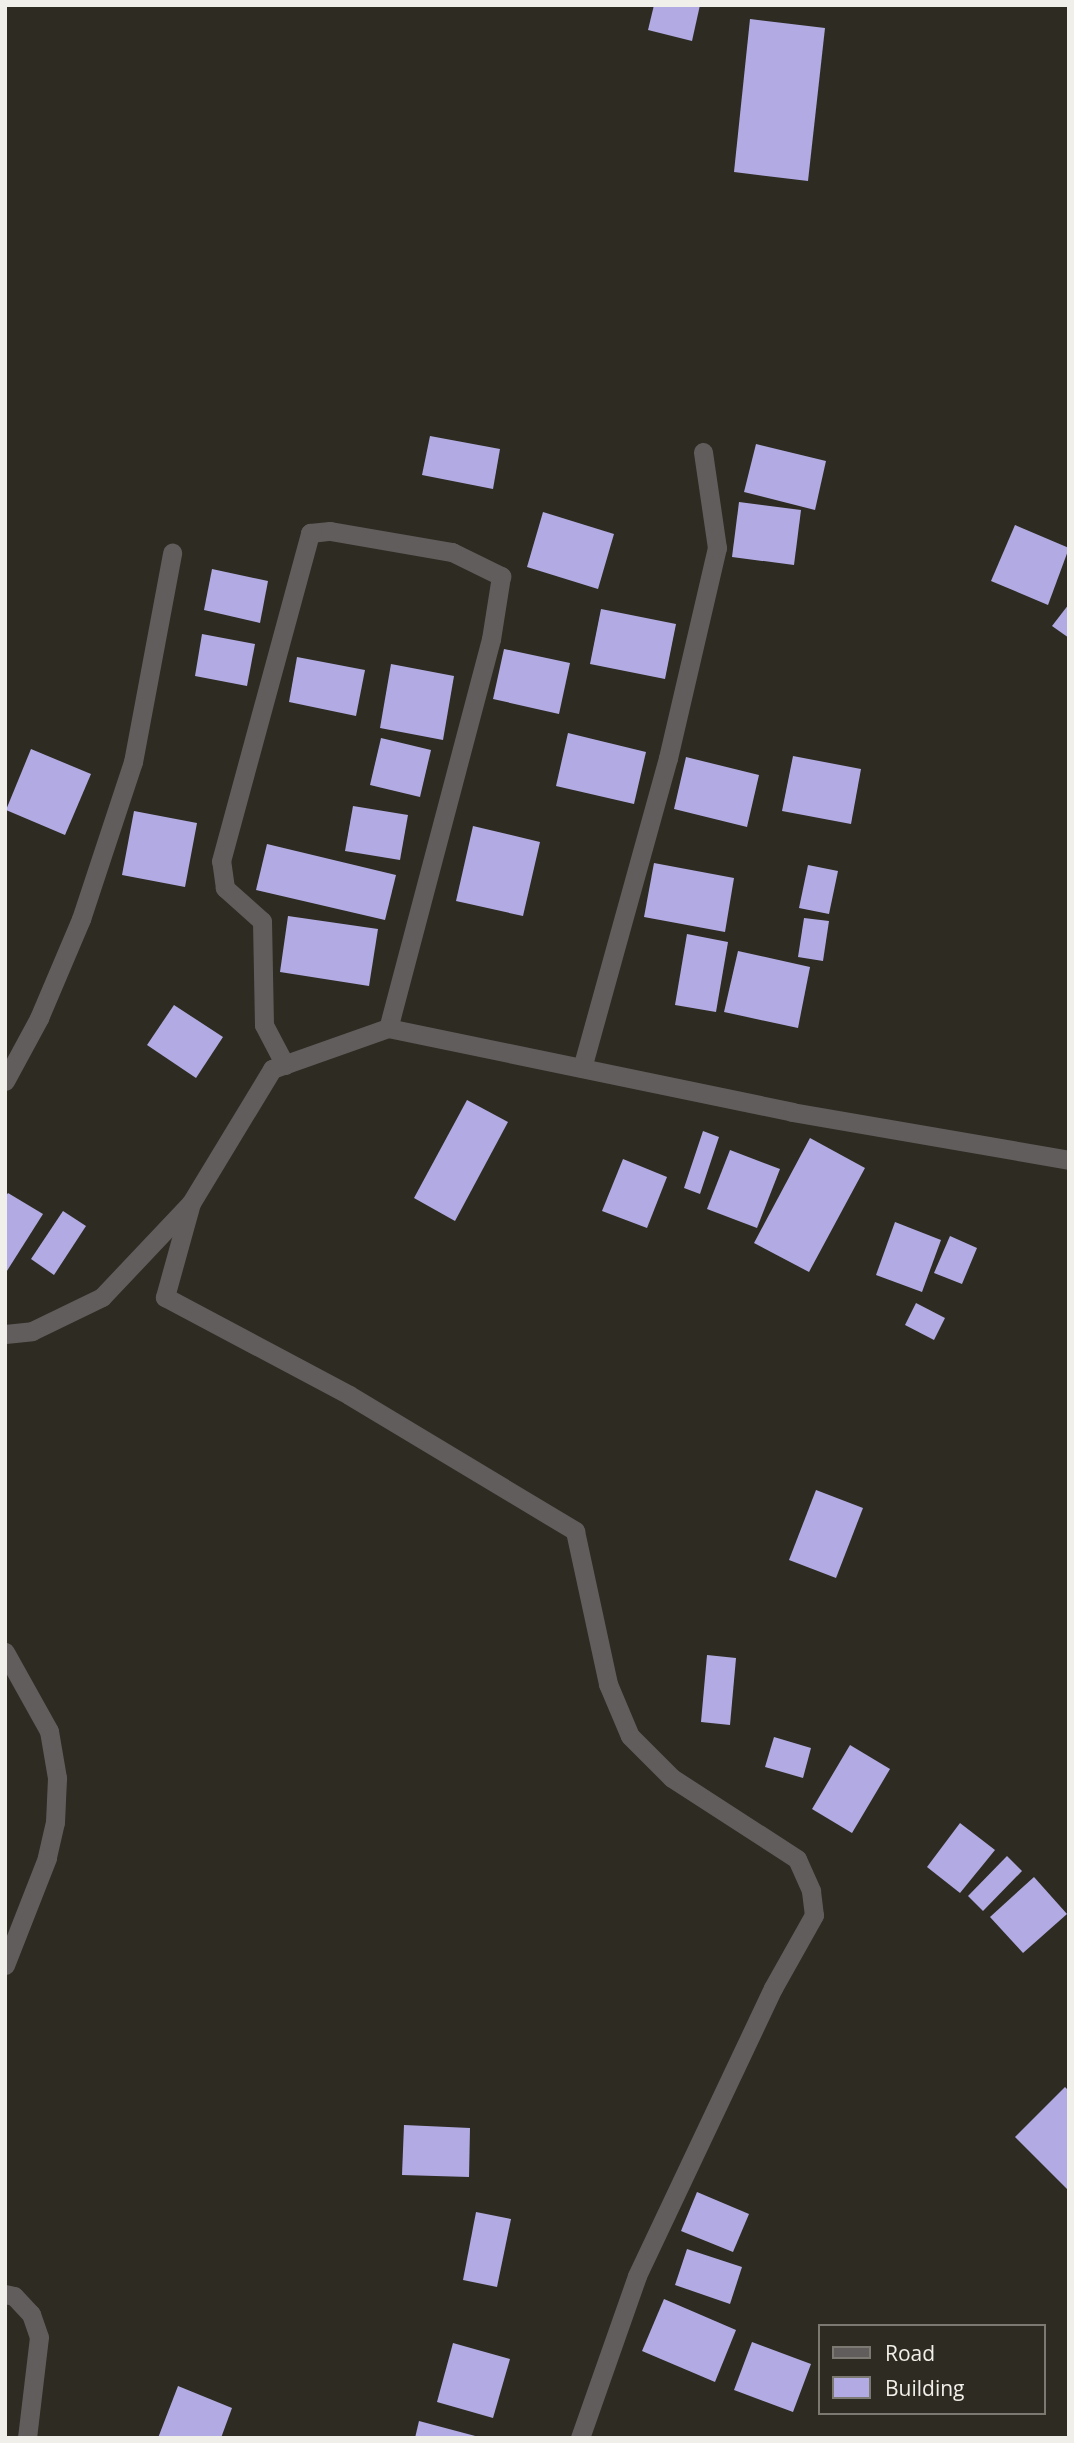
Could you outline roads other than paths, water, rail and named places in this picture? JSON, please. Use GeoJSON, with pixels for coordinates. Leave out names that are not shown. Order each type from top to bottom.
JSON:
{"type":"FeatureCollection","features":[{"type":"Feature","properties":{"kind":"street"},"geometry":{"type":"LineString","coordinates":[[582,1068],[668,758],[718,548],[703,452]]}},
{"type":"Feature","properties":{"kind":"street"},"geometry":{"type":"LineString","coordinates":[[285,1065],[264,1025],[262,921],[225,888],[221,861],[310,533],[330,531],[452,552],[501,576],[491,639],[387,1028]]}},
{"type":"Feature","properties":{"kind":"street"},"geometry":{"type":"LineString","coordinates":[[5,1081],[39,1018],[81,919],[133,762],[172,554]]}},
{"type":"Feature","properties":{"kind":"street"},"geometry":{"type":"LineString","coordinates":[[5,1334],[32,1331],[102,1297],[191,1203],[272,1069],[387,1028],[792,1112],[1069,1160]]}},
{"type":"Feature","properties":{"kind":"street"},"geometry":{"type":"LineString","coordinates":[[191,1203],[165,1297],[349,1395],[575,1531],[608,1684],[630,1736],[672,1778],[797,1859],[811,1891],[814,1915],[773,1988],[637,2276],[580,2438]]}},
{"type":"Feature","properties":{"kind":"street"},"geometry":{"type":"LineString","coordinates":[[5,1652],[49,1731],[57,1778],[55,1822],[47,1857],[5,1965]]}},
{"type":"Feature","properties":{"kind":"street"},"geometry":{"type":"LineString","coordinates":[[5,2294],[31,2314],[39,2337],[27,2438]]}}]}
